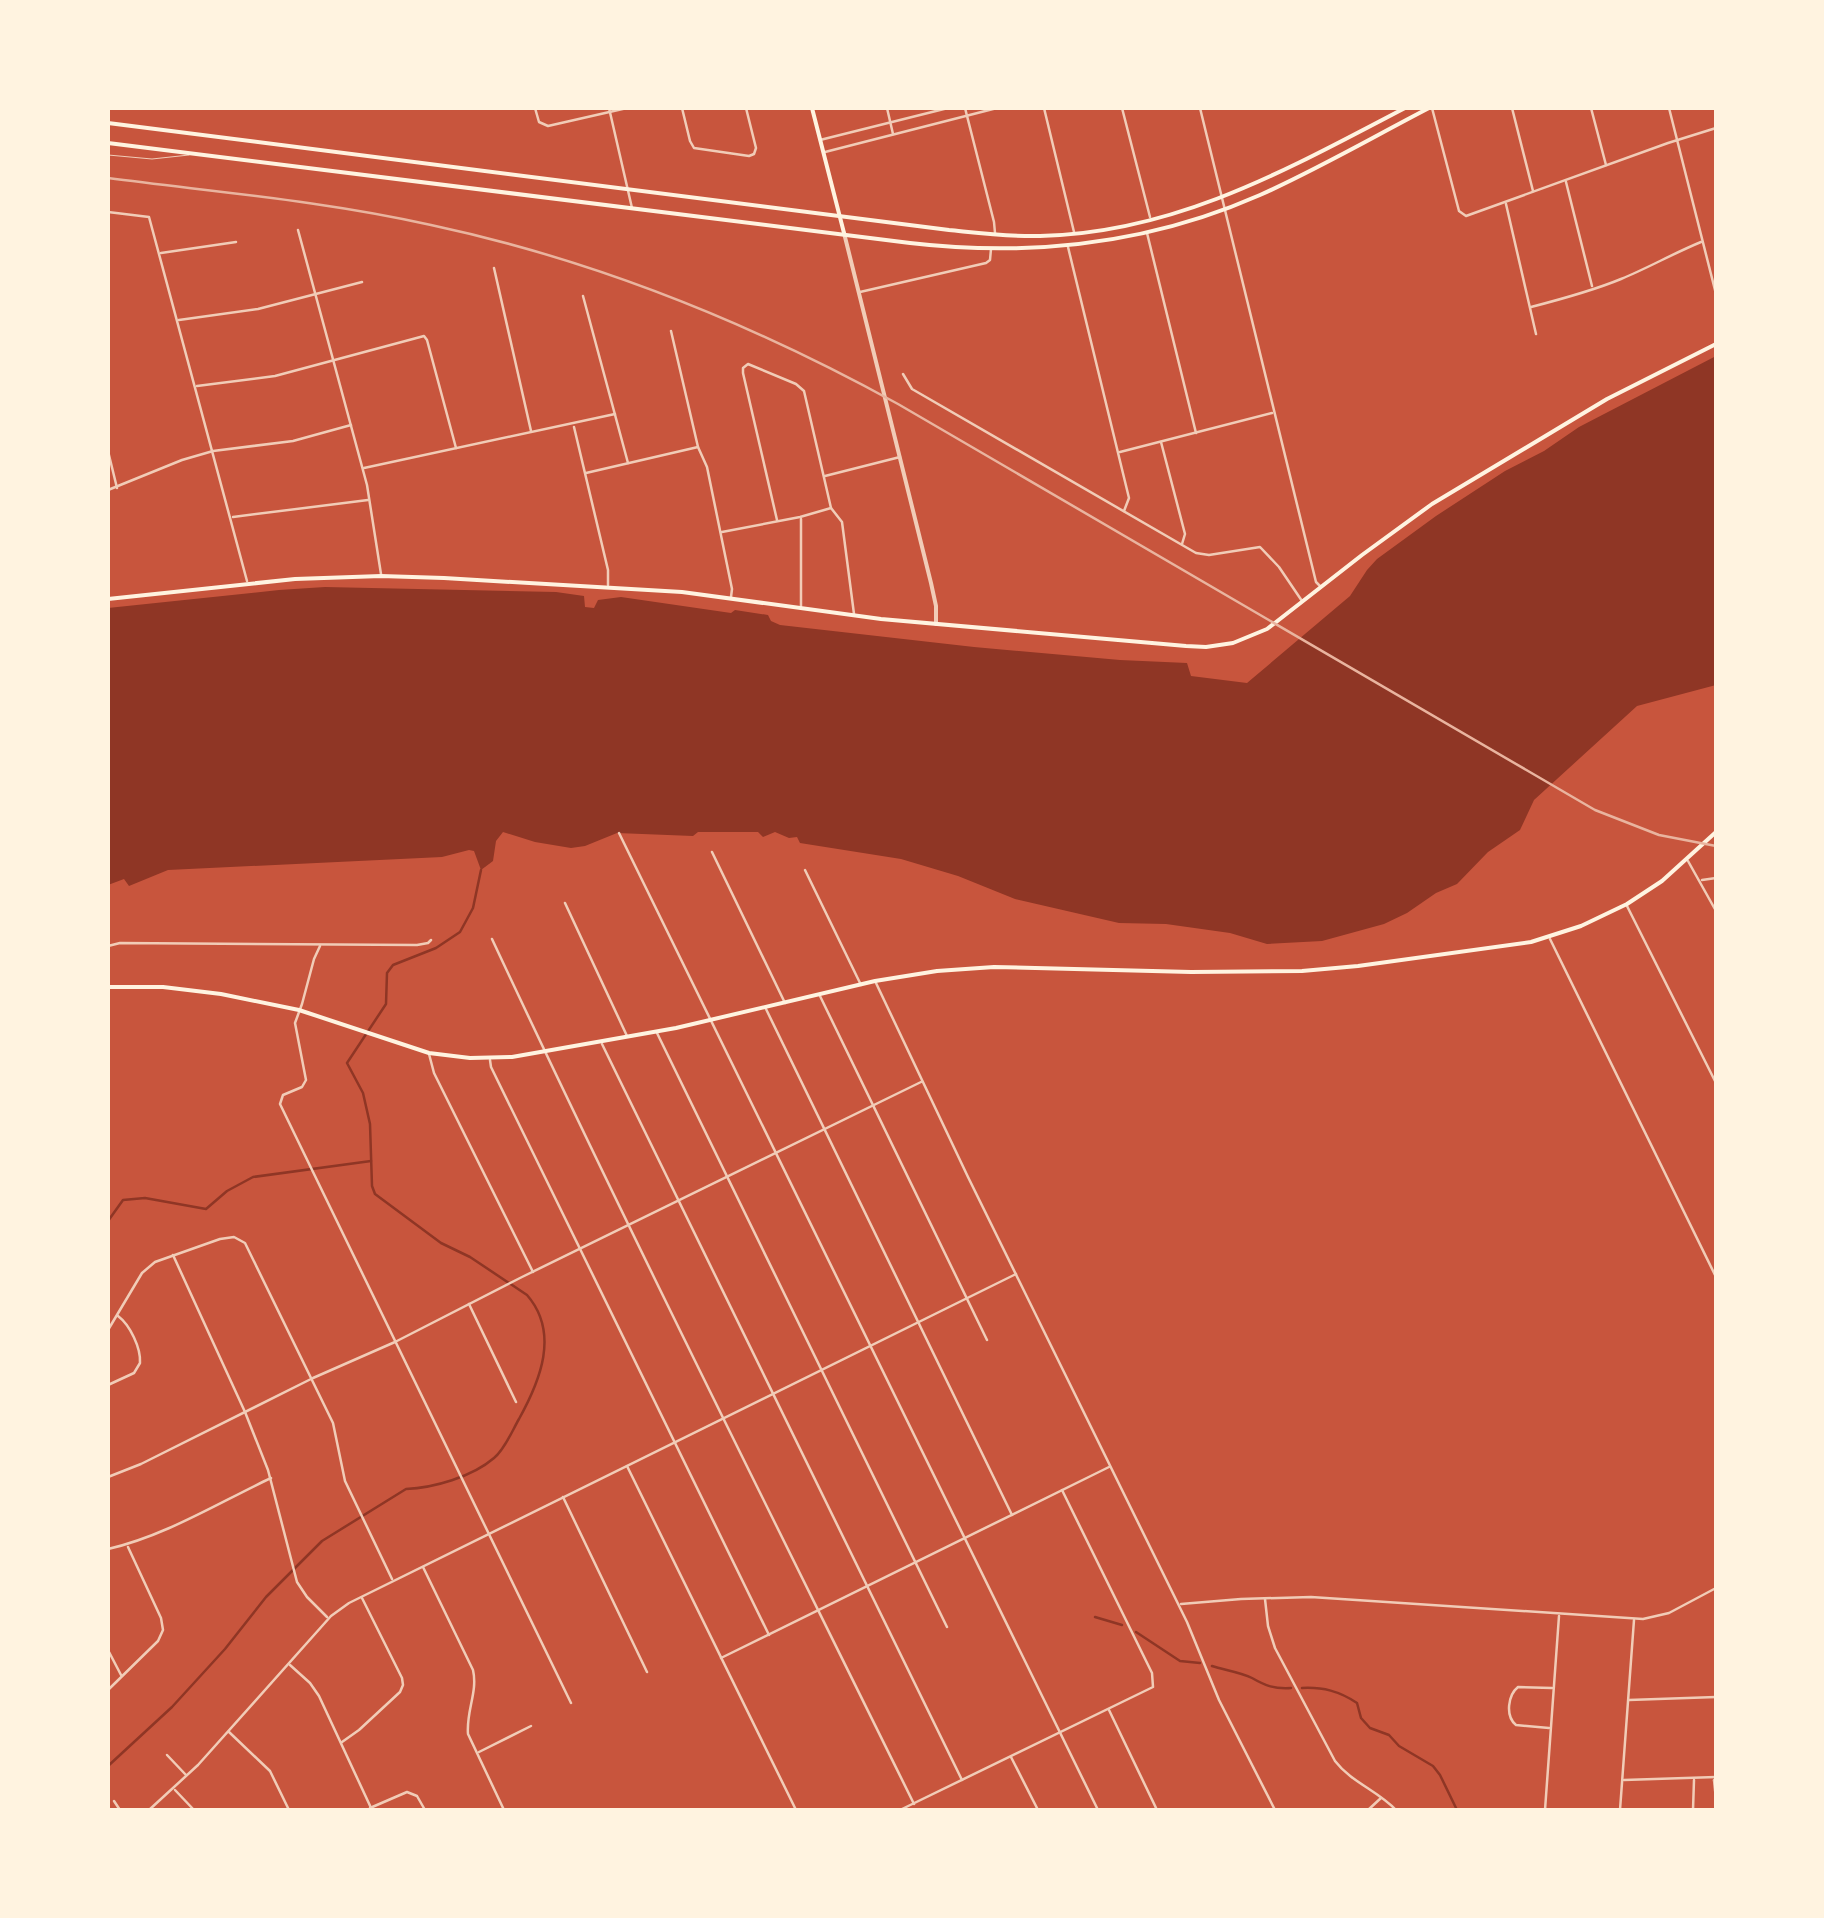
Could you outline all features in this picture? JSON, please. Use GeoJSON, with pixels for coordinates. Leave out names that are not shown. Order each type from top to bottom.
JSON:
{"type":"FeatureCollection","features":[{"type":"Feature","properties":{"kind":"main road"},"geometry":{"type":"LineString","coordinates":[[812,108],[844,233]]}},
{"type":"Feature","properties":{"kind":"main road"},"geometry":{"type":"LineString","coordinates":[[108,123],[995,235],[1040,236],[1075,234],[1150,220],[1222,198],[1296,165],[1405,108]]}},
{"type":"Feature","properties":{"kind":"main road"},"geometry":{"type":"LineString","coordinates":[[108,143],[921,244],[992,249],[1068,246],[1147,233],[1225,208],[1284,184],[1431,108]]}},
{"type":"Feature","properties":{"kind":"main road"},"geometry":{"type":"LineString","coordinates":[[108,599],[247,583],[381,576],[608,586],[854,616],[1206,647],[1258,634],[1413,517],[1490,468],[1631,385],[1716,344]]}},
{"type":"Feature","properties":{"kind":"main road"},"geometry":{"type":"LineString","coordinates":[[108,987],[195,990],[299,1010],[429,1053],[490,1059],[628,1038],[938,970],[994,967],[1302,972],[1439,956],[1550,937],[1581,926],[1648,891],[1716,832]]}},
{"type":"Feature","properties":{"kind":"street"},"geometry":{"type":"LineString","coordinates":[[535,108],[542,124],[550,126],[627,108]]}},
{"type":"Feature","properties":{"kind":"street"},"geometry":{"type":"LineString","coordinates":[[682,108],[694,148],[746,155],[754,154],[756,146],[746,108]]}},
{"type":"Feature","properties":{"kind":"street"},"geometry":{"type":"LineString","coordinates":[[887,108],[893,134]]}},
{"type":"Feature","properties":{"kind":"street"},"geometry":{"type":"LineString","coordinates":[[820,140],[948,108]]}},
{"type":"Feature","properties":{"kind":"street"},"geometry":{"type":"LineString","coordinates":[[965,108],[995,235]]}},
{"type":"Feature","properties":{"kind":"street"},"geometry":{"type":"LineString","coordinates":[[823,152],[997,108]]}},
{"type":"Feature","properties":{"kind":"street"},"geometry":{"type":"LineString","coordinates":[[1044,108],[1075,234]]}},
{"type":"Feature","properties":{"kind":"street"},"geometry":{"type":"LineString","coordinates":[[1122,108],[1150,220]]}},
{"type":"Feature","properties":{"kind":"street"},"geometry":{"type":"LineString","coordinates":[[1200,108],[1316,582],[1321,587]]}},
{"type":"Feature","properties":{"kind":"street"},"geometry":{"type":"LineString","coordinates":[[1431,108],[1459,211],[1464,216],[1716,128]]}},
{"type":"Feature","properties":{"kind":"street"},"geometry":{"type":"LineString","coordinates":[[1512,108],[1534,193]]}},
{"type":"Feature","properties":{"kind":"street"},"geometry":{"type":"LineString","coordinates":[[1591,108],[1606,166]]}},
{"type":"Feature","properties":{"kind":"street"},"geometry":{"type":"LineString","coordinates":[[1669,108],[1716,294]]}},
{"type":"Feature","properties":{"kind":"street"},"geometry":{"type":"LineString","coordinates":[[610,110],[632,208]]}},
{"type":"Feature","properties":{"kind":"street"},"geometry":{"type":"LineString","coordinates":[[1566,181],[1592,287]]}},
{"type":"Feature","properties":{"kind":"street"},"geometry":{"type":"LineString","coordinates":[[1506,203],[1536,334]]}},
{"type":"Feature","properties":{"kind":"street"},"geometry":{"type":"LineString","coordinates":[[108,212],[149,218],[247,583]]}},
{"type":"Feature","properties":{"kind":"street"},"geometry":{"type":"LineString","coordinates":[[298,230],[370,500],[381,576]]}},
{"type":"Feature","properties":{"kind":"street"},"geometry":{"type":"LineString","coordinates":[[844,233],[936,606],[936,624]]}},
{"type":"Feature","properties":{"kind":"street"},"geometry":{"type":"LineString","coordinates":[[1147,233],[1196,433]]}},
{"type":"Feature","properties":{"kind":"street"},"geometry":{"type":"LineString","coordinates":[[1531,308],[1616,281],[1703,240]]}},
{"type":"Feature","properties":{"kind":"street"},"geometry":{"type":"LineString","coordinates":[[159,254],[236,242]]}},
{"type":"Feature","properties":{"kind":"street"},"geometry":{"type":"LineString","coordinates":[[1068,246],[1128,498],[1124,512]]}},
{"type":"Feature","properties":{"kind":"street"},"geometry":{"type":"LineString","coordinates":[[859,292],[986,263],[992,249]]}},
{"type":"Feature","properties":{"kind":"street"},"geometry":{"type":"LineString","coordinates":[[494,268],[531,433]]}},
{"type":"Feature","properties":{"kind":"street"},"geometry":{"type":"LineString","coordinates":[[178,321],[258,309],[362,282]]}},
{"type":"Feature","properties":{"kind":"street"},"geometry":{"type":"LineString","coordinates":[[583,296],[628,463]]}},
{"type":"Feature","properties":{"kind":"street"},"geometry":{"type":"LineString","coordinates":[[671,331],[698,447],[707,467],[731,598]]}},
{"type":"Feature","properties":{"kind":"street"},"geometry":{"type":"LineString","coordinates":[[196,387],[276,376],[425,337],[456,448]]}},
{"type":"Feature","properties":{"kind":"street"},"geometry":{"type":"LineString","coordinates":[[778,520],[742,372],[745,366],[752,365],[803,390],[831,508],[842,522],[854,616]]}},
{"type":"Feature","properties":{"kind":"street"},"geometry":{"type":"LineString","coordinates":[[902,374],[912,388],[1182,546],[1206,556],[1258,546],[1279,567],[1303,602]]}},
{"type":"Feature","properties":{"kind":"street"},"geometry":{"type":"LineString","coordinates":[[1118,452],[1274,412]]}},
{"type":"Feature","properties":{"kind":"street"},"geometry":{"type":"LineString","coordinates":[[362,468],[616,414]]}},
{"type":"Feature","properties":{"kind":"street"},"geometry":{"type":"LineString","coordinates":[[573,424],[608,570],[608,586]]}},
{"type":"Feature","properties":{"kind":"street"},"geometry":{"type":"LineString","coordinates":[[108,490],[213,451],[292,442],[351,425]]}},
{"type":"Feature","properties":{"kind":"street"},"geometry":{"type":"LineString","coordinates":[[1161,442],[1185,534],[1182,546]]}},
{"type":"Feature","properties":{"kind":"street"},"geometry":{"type":"LineString","coordinates":[[584,474],[698,447]]}},
{"type":"Feature","properties":{"kind":"street"},"geometry":{"type":"LineString","coordinates":[[108,451],[117,488]]}},
{"type":"Feature","properties":{"kind":"street"},"geometry":{"type":"LineString","coordinates":[[824,476],[900,457]]}},
{"type":"Feature","properties":{"kind":"street"},"geometry":{"type":"LineString","coordinates":[[231,518],[370,500]]}},
{"type":"Feature","properties":{"kind":"street"},"geometry":{"type":"LineString","coordinates":[[720,532],[831,508]]}},
{"type":"Feature","properties":{"kind":"street"},"geometry":{"type":"LineString","coordinates":[[800,517],[801,608]]}},
{"type":"Feature","properties":{"kind":"street"},"geometry":{"type":"LineString","coordinates":[[618,833],[1098,1810]]}},
{"type":"Feature","properties":{"kind":"street"},"geometry":{"type":"LineString","coordinates":[[712,852],[785,1003]]}},
{"type":"Feature","properties":{"kind":"street"},"geometry":{"type":"LineString","coordinates":[[1688,860],[1716,911]]}},
{"type":"Feature","properties":{"kind":"street"},"geometry":{"type":"LineString","coordinates":[[805,870],[861,984]]}},
{"type":"Feature","properties":{"kind":"street"},"geometry":{"type":"LineString","coordinates":[[1701,880],[1716,878]]}},
{"type":"Feature","properties":{"kind":"street"},"geometry":{"type":"LineString","coordinates":[[565,903],[628,1038]]}},
{"type":"Feature","properties":{"kind":"street"},"geometry":{"type":"LineString","coordinates":[[1627,904],[1716,1082]]}},
{"type":"Feature","properties":{"kind":"street"},"geometry":{"type":"LineString","coordinates":[[1550,937],[1716,1277]]}},
{"type":"Feature","properties":{"kind":"street"},"geometry":{"type":"LineString","coordinates":[[108,946],[120,942],[417,946],[430,940]]}},
{"type":"Feature","properties":{"kind":"street"},"geometry":{"type":"LineString","coordinates":[[492,940],[914,1804]]}},
{"type":"Feature","properties":{"kind":"street"},"geometry":{"type":"LineString","coordinates":[[320,946],[294,1023],[306,1082],[283,1095],[280,1104],[571,1703]]}},
{"type":"Feature","properties":{"kind":"street"},"geometry":{"type":"LineString","coordinates":[[875,981],[1179,1605],[1218,1700],[1275,1810]]}},
{"type":"Feature","properties":{"kind":"street"},"geometry":{"type":"LineString","coordinates":[[820,994],[987,1340]]}},
{"type":"Feature","properties":{"kind":"street"},"geometry":{"type":"LineString","coordinates":[[766,1008],[1012,1515]]}},
{"type":"Feature","properties":{"kind":"street"},"geometry":{"type":"LineString","coordinates":[[657,1032],[947,1627]]}},
{"type":"Feature","properties":{"kind":"street"},"geometry":{"type":"LineString","coordinates":[[602,1042],[962,1780]]}},
{"type":"Feature","properties":{"kind":"street"},"geometry":{"type":"LineString","coordinates":[[429,1053],[434,1073],[533,1272]]}},
{"type":"Feature","properties":{"kind":"street"},"geometry":{"type":"LineString","coordinates":[[490,1059],[769,1635]]}},
{"type":"Feature","properties":{"kind":"street"},"geometry":{"type":"LineString","coordinates":[[108,1476],[141,1464],[313,1378],[396,1342],[922,1081]]}},
{"type":"Feature","properties":{"kind":"street"},"geometry":{"type":"LineString","coordinates":[[108,1330],[142,1274],[155,1262],[229,1237],[245,1243],[333,1423],[345,1481],[393,1580]]}},
{"type":"Feature","properties":{"kind":"street"},"geometry":{"type":"LineString","coordinates":[[172,1254],[245,1412],[270,1478],[298,1582],[329,1619]]}},
{"type":"Feature","properties":{"kind":"street"},"geometry":{"type":"LineString","coordinates":[[149,1810],[188,1776],[344,1606],[1016,1274]]}},
{"type":"Feature","properties":{"kind":"street"},"geometry":{"type":"LineString","coordinates":[[469,1304],[516,1402]]}},
{"type":"Feature","properties":{"kind":"street"},"geometry":{"type":"LineString","coordinates":[[108,1385],[134,1373],[140,1363],[131,1334],[117,1315]]}},
{"type":"Feature","properties":{"kind":"street"},"geometry":{"type":"LineString","coordinates":[[626,1465],[796,1810]]}},
{"type":"Feature","properties":{"kind":"street"},"geometry":{"type":"LineString","coordinates":[[722,1658],[1110,1466]]}},
{"type":"Feature","properties":{"kind":"street"},"geometry":{"type":"LineString","coordinates":[[108,1549],[156,1533],[270,1478]]}},
{"type":"Feature","properties":{"kind":"street"},"geometry":{"type":"LineString","coordinates":[[900,1810],[1149,1690],[1154,1682],[1062,1490]]}},
{"type":"Feature","properties":{"kind":"street"},"geometry":{"type":"LineString","coordinates":[[563,1497],[647,1672]]}},
{"type":"Feature","properties":{"kind":"street"},"geometry":{"type":"LineString","coordinates":[[108,1690],[158,1641],[163,1630],[126,1544]]}},
{"type":"Feature","properties":{"kind":"street"},"geometry":{"type":"LineString","coordinates":[[423,1566],[474,1673],[467,1727],[504,1810]]}},
{"type":"Feature","properties":{"kind":"street"},"geometry":{"type":"LineString","coordinates":[[1179,1605],[1265,1598],[1346,1598],[1634,1619],[1664,1615],[1716,1588]]}},
{"type":"Feature","properties":{"kind":"street"},"geometry":{"type":"LineString","coordinates":[[342,1742],[373,1718],[404,1684],[361,1597]]}},
{"type":"Feature","properties":{"kind":"street"},"geometry":{"type":"LineString","coordinates":[[1265,1598],[1274,1648],[1335,1762],[1394,1808]]}},
{"type":"Feature","properties":{"kind":"street"},"geometry":{"type":"LineString","coordinates":[[1545,1810],[1560,1614]]}},
{"type":"Feature","properties":{"kind":"street"},"geometry":{"type":"LineString","coordinates":[[1620,1810],[1634,1619]]}},
{"type":"Feature","properties":{"kind":"street"},"geometry":{"type":"LineString","coordinates":[[108,1650],[122,1677]]}},
{"type":"Feature","properties":{"kind":"street"},"geometry":{"type":"LineString","coordinates":[[289,1664],[315,1689],[371,1809],[407,1792],[417,1796],[424,1810]]}},
{"type":"Feature","properties":{"kind":"street"},"geometry":{"type":"LineString","coordinates":[[1551,1728],[1516,1725],[1510,1719],[1510,1708],[1512,1692],[1518,1687],[1554,1688]]}},
{"type":"Feature","properties":{"kind":"street"},"geometry":{"type":"LineString","coordinates":[[1628,1700],[1716,1697]]}},
{"type":"Feature","properties":{"kind":"street"},"geometry":{"type":"LineString","coordinates":[[1108,1709],[1157,1810]]}},
{"type":"Feature","properties":{"kind":"street"},"geometry":{"type":"LineString","coordinates":[[476,1753],[531,1726]]}},
{"type":"Feature","properties":{"kind":"street"},"geometry":{"type":"LineString","coordinates":[[228,1731],[266,1766],[290,1810]]}},
{"type":"Feature","properties":{"kind":"street"},"geometry":{"type":"LineString","coordinates":[[167,1754],[188,1776]]}},
{"type":"Feature","properties":{"kind":"street"},"geometry":{"type":"LineString","coordinates":[[1011,1756],[1038,1810]]}},
{"type":"Feature","properties":{"kind":"street"},"geometry":{"type":"LineString","coordinates":[[1622,1780],[1715,1777],[1716,1798]]}},
{"type":"Feature","properties":{"kind":"street"},"geometry":{"type":"LineString","coordinates":[[1693,1810],[1694,1778]]}},
{"type":"Feature","properties":{"kind":"street"},"geometry":{"type":"LineString","coordinates":[[174,1789],[194,1810]]}},
{"type":"Feature","properties":{"kind":"street"},"geometry":{"type":"LineString","coordinates":[[1368,1810],[1382,1797]]}},
{"type":"Feature","properties":{"kind":"street"},"geometry":{"type":"LineString","coordinates":[[114,1802],[120,1810]]}},
{"type":"Feature","properties":{"kind":"street"},"geometry":{"type":"LineString","coordinates":[[1387,1810],[1394,1808]]}},
{"type":"Feature","properties":{"kind":"lane"},"geometry":{"type":"LineString","coordinates":[[108,154],[152,160],[198,154]]}},
{"type":"Feature","properties":{"kind":"shaded area"},"geometry":{"type":"Polygon","coordinates":[[[1716,356],[1716,685],[1637,706],[1534,800],[1520,830],[1488,852],[1457,884],[1384,924],[1322,941],[1267,944],[1230,933],[1166,924],[1119,923],[1015,899],[901,859],[800,843],[797,837],[775,832],[763,837],[758,832],[698,832],[693,836],[617,833],[571,848],[503,832],[496,841],[493,861],[481,870],[474,851],[469,850],[442,857],[168,870],[129,886],[124,879],[108,885],[108,608],[325,587],[556,592],[584,596],[585,607],[594,608],[598,600],[621,597],[768,615],[780,625],[974,647],[1187,663],[1191,676],[1247,683],[1350,596],[1377,559],[1436,516],[1579,427],[1716,356]]]}},
{"type":"Feature","properties":{"kind":"waterway"},"geometry":{"type":"LineString","coordinates":[[108,1766],[172,1707],[266,1597],[322,1541],[406,1489],[452,1480],[485,1465],[505,1445],[534,1389],[545,1341],[537,1310],[527,1295],[470,1257],[441,1243],[375,1194],[370,1124],[363,1093],[347,1063],[386,1004],[387,973],[393,965],[436,948],[460,932],[473,908],[481,870]]}},
{"type":"Feature","properties":{"kind":"waterway"},"geometry":{"type":"LineString","coordinates":[[108,1221],[123,1200],[145,1198],[206,1209],[227,1191],[253,1177],[371,1161]]}},
{"type":"Feature","properties":{"kind":"waterway"},"geometry":{"type":"LineString","coordinates":[[1095,1617],[1122,1625]]}},
{"type":"Feature","properties":{"kind":"waterway"},"geometry":{"type":"LineString","coordinates":[[1136,1632],[1180,1661],[1200,1663]]}},
{"type":"Feature","properties":{"kind":"waterway"},"geometry":{"type":"LineString","coordinates":[[1212,1666],[1270,1686],[1291,1688]]}},
{"type":"Feature","properties":{"kind":"waterway"},"geometry":{"type":"LineString","coordinates":[[1302,1688],[1331,1691],[1357,1703],[1361,1718],[1370,1728],[1389,1735],[1399,1746],[1433,1766],[1457,1810]]}},
{"type":"Feature","properties":{"kind":"railway"},"geometry":{"type":"LineString","coordinates":[[108,178],[310,203],[492,239],[612,276],[729,321],[898,404],[1595,810],[1659,835],[1716,846]]}}]}
